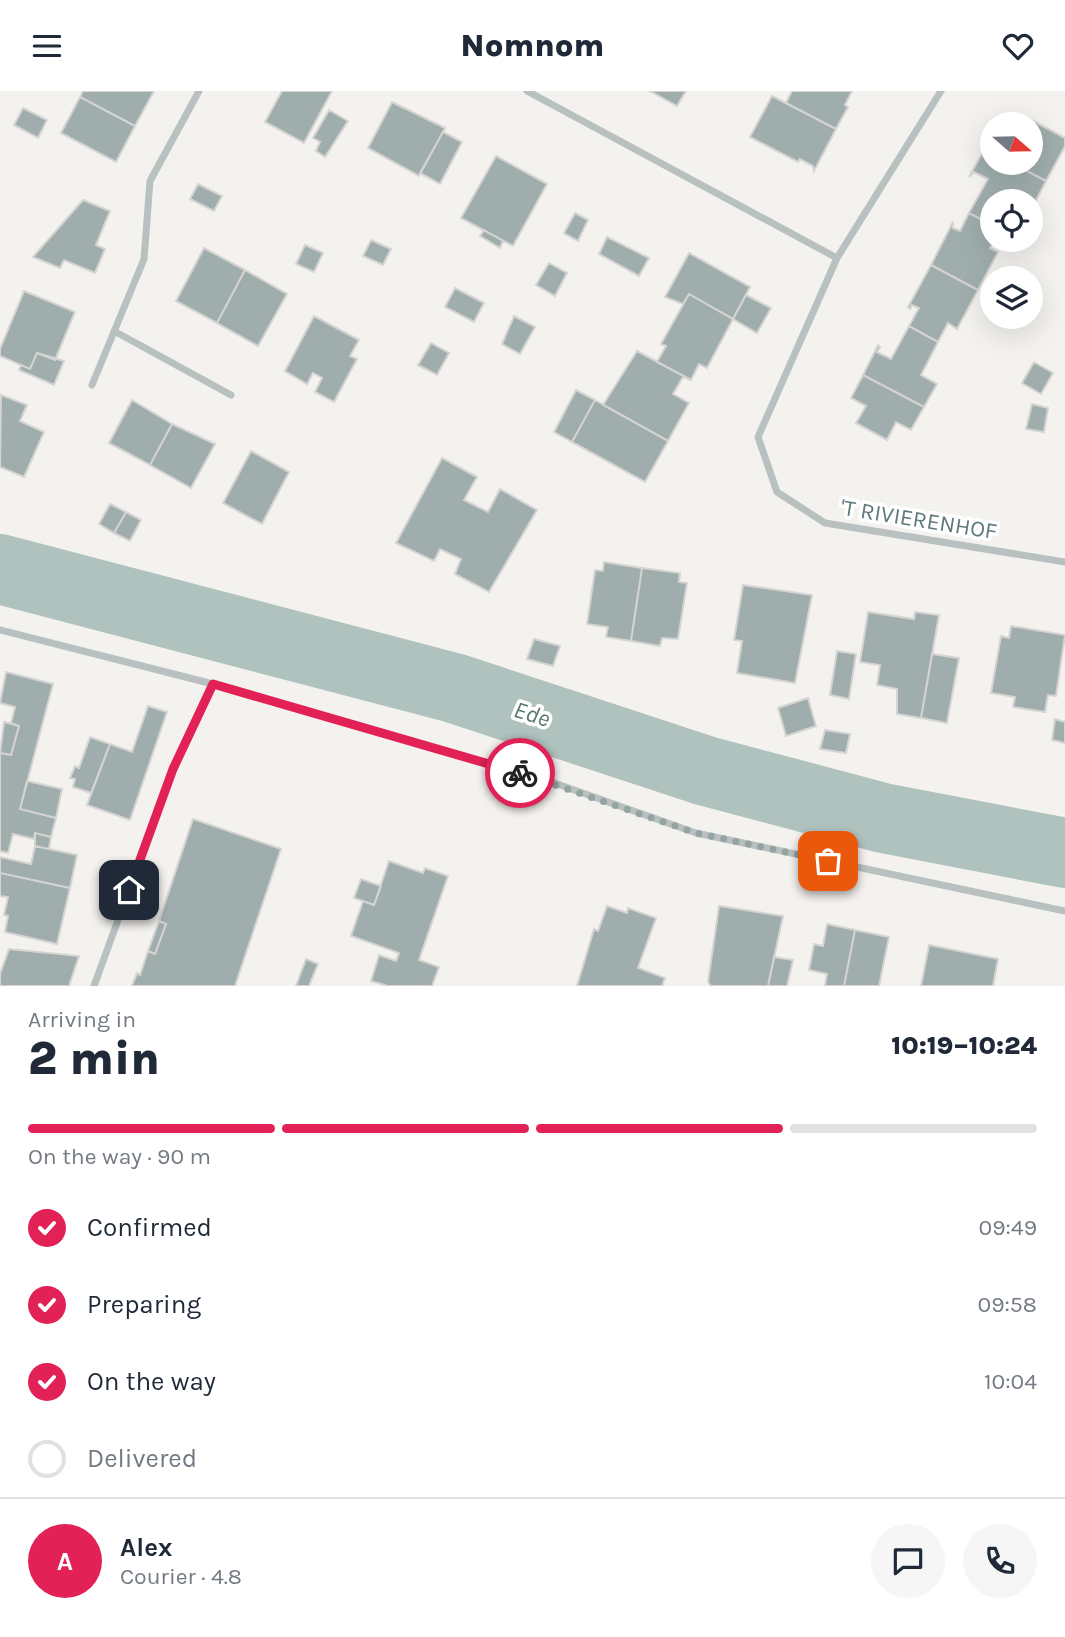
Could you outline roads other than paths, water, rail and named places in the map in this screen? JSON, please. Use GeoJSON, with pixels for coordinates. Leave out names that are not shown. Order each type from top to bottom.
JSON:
{"type":"FeatureCollection","features":[{"type":"Feature","properties":{"kind":"street"},"geometry":{"type":"LineString","coordinates":[[92,385],[144,259],[150,181],[199,91]]}},
{"type":"Feature","properties":{"kind":"street"},"geometry":{"type":"LineString","coordinates":[[527,91],[837,258]]}},
{"type":"Feature","properties":{"kind":"street","name":"'T RIVIERENHOF"},"geometry":{"type":"LineString","coordinates":[[941,91],[837,258],[758,437],[777,492],[825,523],[1065,562]]}},
{"type":"Feature","properties":{"kind":"street"},"geometry":{"type":"LineString","coordinates":[[114,331],[231,395]]}},
{"type":"Feature","properties":{"kind":"street"},"geometry":{"type":"LineString","coordinates":[[0,630],[213,684],[543,779],[696,833],[1065,911]]}},
{"type":"Feature","properties":{"kind":"street"},"geometry":{"type":"LineString","coordinates":[[94,986],[173,769],[213,684]]}},
{"type":"Feature","properties":{"kind":"waterway","name":"Ede"},"geometry":{"type":"LineString","coordinates":[[0,569],[454,688],[706,771],[883,818],[1065,853]]}}]}
